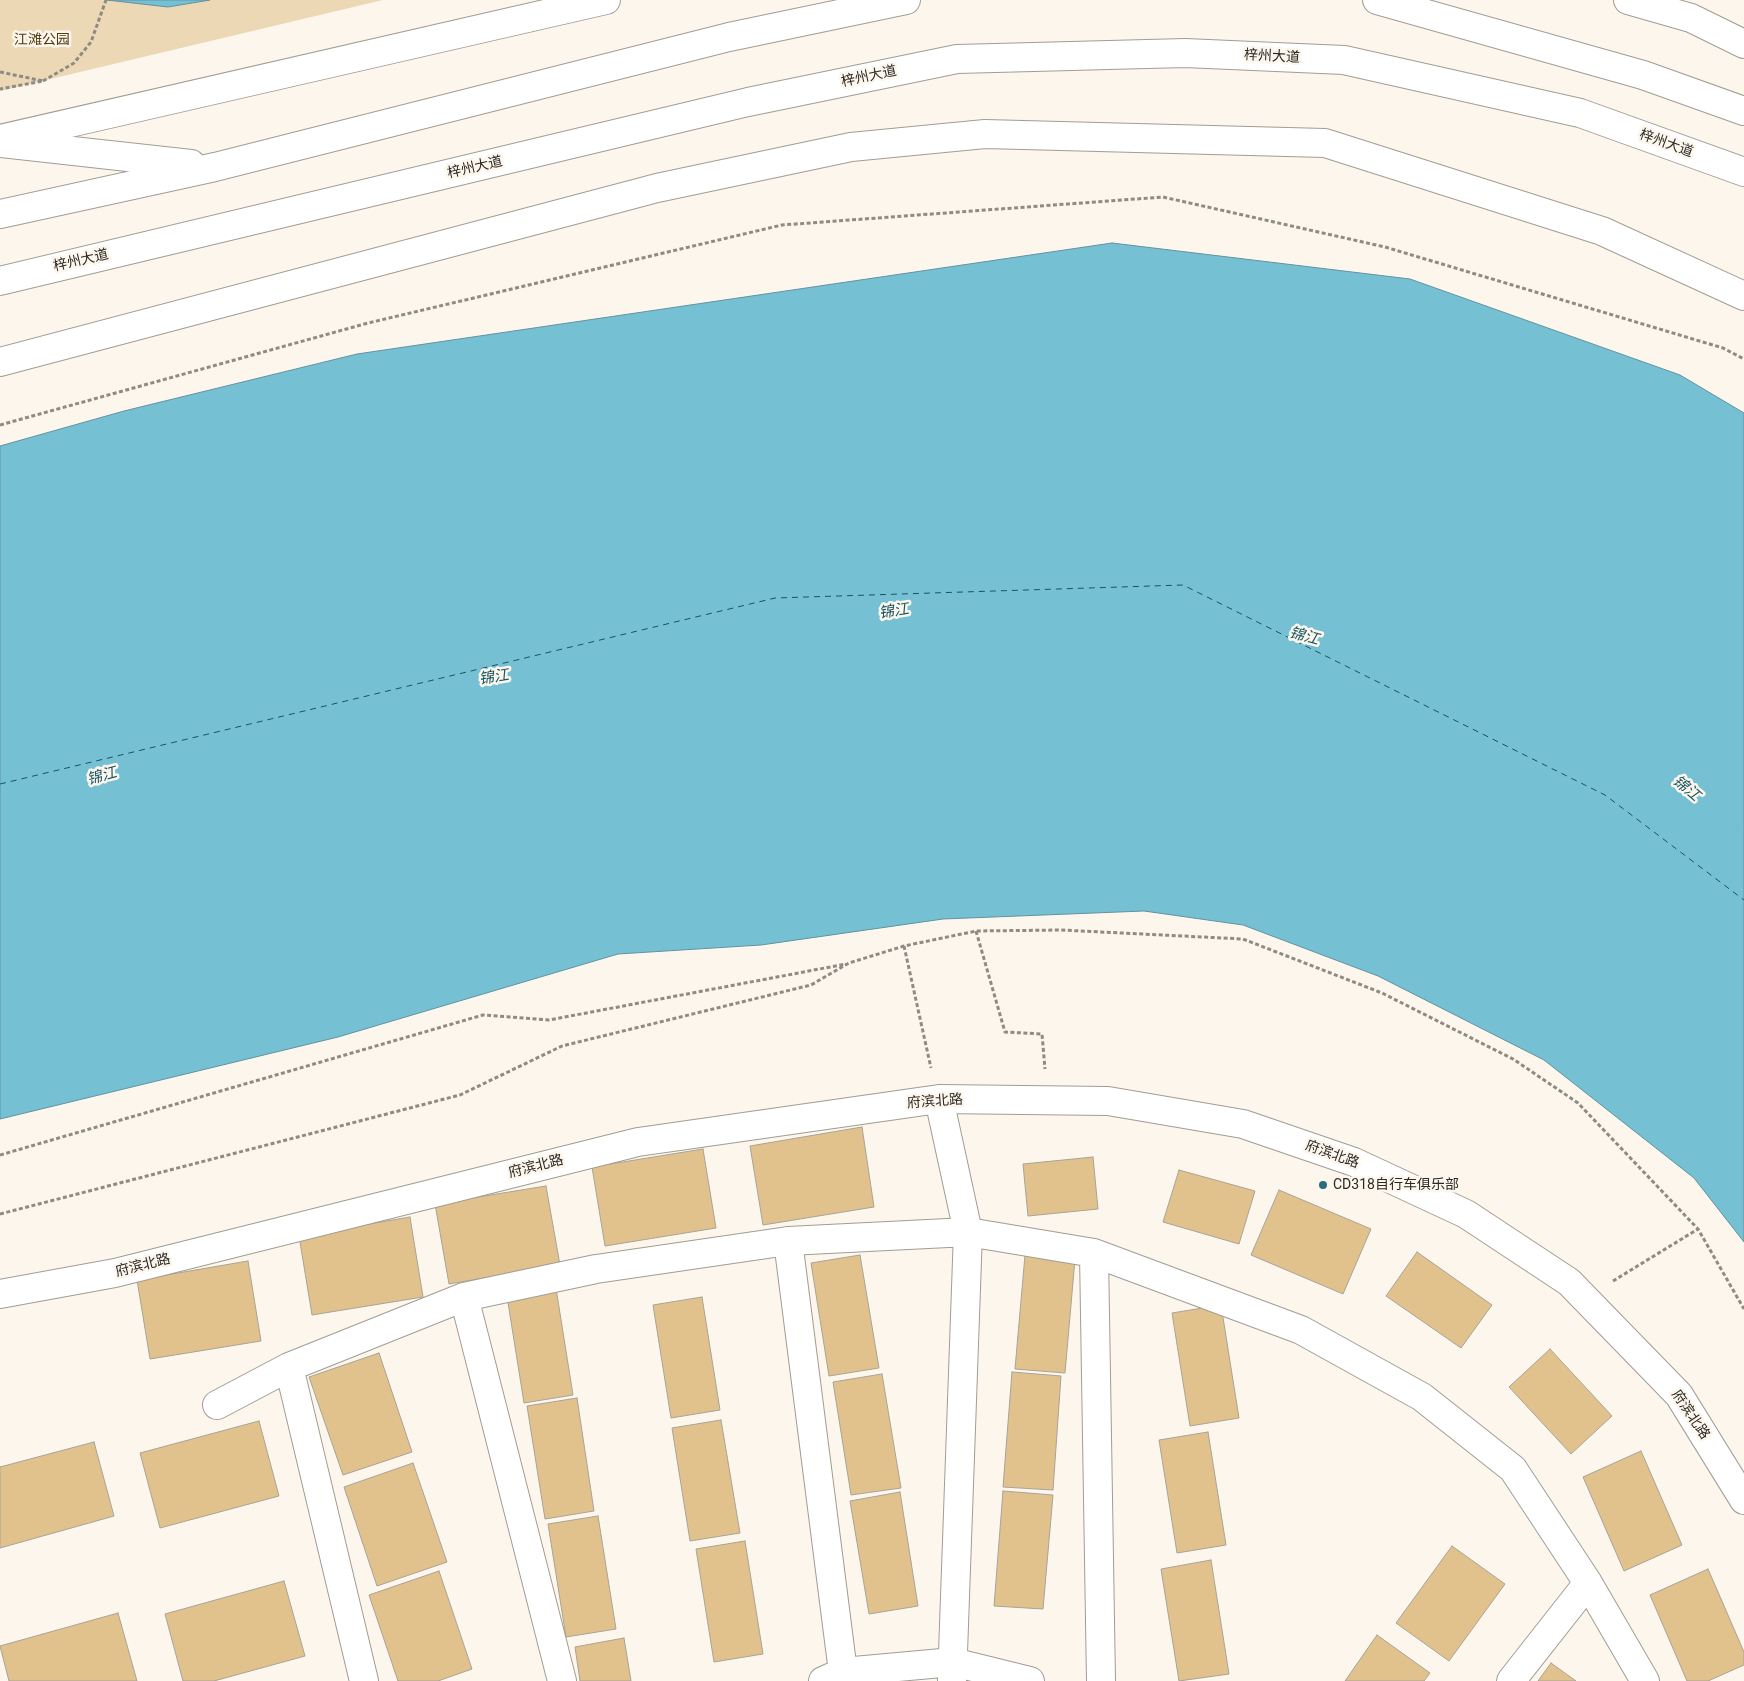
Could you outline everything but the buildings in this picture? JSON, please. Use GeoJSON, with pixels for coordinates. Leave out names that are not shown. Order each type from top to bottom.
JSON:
{"type":"FeatureCollection","features":[{"type":"Feature","properties":{"kind":"main road"},"geometry":{"type":"LineString","coordinates":[[0,139],[606,0]]}},
{"type":"Feature","properties":{"kind":"main road"},"geometry":{"type":"LineString","coordinates":[[0,214],[215,167],[729,37],[906,0]]}},
{"type":"Feature","properties":{"kind":"main road"},"geometry":{"type":"LineString","coordinates":[[1377,0],[1643,74],[1744,111]]}},
{"type":"Feature","properties":{"kind":"main road"},"geometry":{"type":"LineString","coordinates":[[1628,0],[1691,18],[1744,44]]}},
{"type":"Feature","properties":{"kind":"main road","name":"梓州大道"},"geometry":{"type":"LineString","coordinates":[[4,281],[748,102],[957,59],[1185,53],[1344,60],[1580,112],[1744,172]]}},
{"type":"Feature","properties":{"kind":"main road"},"geometry":{"type":"LineString","coordinates":[[0,362],[657,188],[851,147],[985,134],[1326,143],[1602,231],[1744,296]]}},
{"type":"Feature","properties":{"kind":"main road"},"geometry":{"type":"LineString","coordinates":[[0,143],[215,167]]}},
{"type":"Feature","properties":{"kind":"main road"},"geometry":{"type":"LineString","coordinates":[[938,1099],[968,1232],[952,1671]]}},
{"type":"Feature","properties":{"kind":"main road","name":"府滨北路"},"geometry":{"type":"LineString","coordinates":[[0,1294],[115,1273],[638,1142],[938,1099],[1108,1102],[1243,1124],[1354,1162],[1466,1214],[1569,1282],[1585,1298],[1679,1395],[1744,1500]]}},
{"type":"Feature","properties":{"kind":"main road"},"geometry":{"type":"LineString","coordinates":[[217,1405],[289,1367],[464,1297],[596,1269],[788,1241],[968,1232],[1094,1253],[1301,1330],[1422,1398],[1513,1469],[1588,1583],[1645,1681]]}},
{"type":"Feature","properties":{"kind":"main road"},"geometry":{"type":"LineString","coordinates":[[788,1241],[833,1676],[952,1671],[1030,1681]]}},
{"type":"Feature","properties":{"kind":"main road"},"geometry":{"type":"LineString","coordinates":[[1094,1253],[1101,1681]]}},
{"type":"Feature","properties":{"kind":"main road"},"geometry":{"type":"LineString","coordinates":[[464,1297],[562,1681]]}},
{"type":"Feature","properties":{"kind":"main road"},"geometry":{"type":"LineString","coordinates":[[289,1367],[364,1681]]}},
{"type":"Feature","properties":{"kind":"main road"},"geometry":{"type":"LineString","coordinates":[[1511,1681],[1588,1583]]}},
{"type":"Feature","properties":{"kind":"path"},"geometry":{"type":"LineString","coordinates":[[0,89],[43,81],[74,64],[91,42],[106,0]]}},
{"type":"Feature","properties":{"kind":"path"},"geometry":{"type":"LineString","coordinates":[[0,72],[43,81]]}},
{"type":"Feature","properties":{"kind":"path"},"geometry":{"type":"LineString","coordinates":[[0,425],[368,323],[782,225],[1163,197],[1385,246],[1723,348],[1744,358]]}},
{"type":"Feature","properties":{"kind":"path"},"geometry":{"type":"LineString","coordinates":[[0,1155],[483,1015],[549,1020],[849,963],[904,946],[976,931],[1061,930],[1243,939],[1382,993],[1513,1059],[1578,1103],[1698,1229],[1744,1309]]}},
{"type":"Feature","properties":{"kind":"path"},"geometry":{"type":"LineString","coordinates":[[976,931],[1006,1032],[1042,1034],[1047,1100]]}},
{"type":"Feature","properties":{"kind":"path"},"geometry":{"type":"LineString","coordinates":[[904,946],[938,1099]]}},
{"type":"Feature","properties":{"kind":"path"},"geometry":{"type":"LineString","coordinates":[[0,1214],[460,1095],[562,1046],[811,985],[849,963]]}},
{"type":"Feature","properties":{"kind":"path"},"geometry":{"type":"LineString","coordinates":[[1585,1298],[1698,1229]]}},
{"type":"Feature","properties":{"kind":"green space","name":"江滩公园"},"geometry":{"type":"Polygon","coordinates":[[[0,0],[383,0],[0,91],[0,0]]]}},
{"type":"Feature","properties":{"kind":"water"},"geometry":{"type":"Polygon","coordinates":[[[107,0],[210,0],[168,7],[107,0]]]}},
{"type":"Feature","properties":{"kind":"water","name":"锦江"},"geometry":{"type":"Polygon","coordinates":[[[1112,243],[1410,279],[1680,375],[1744,413],[1744,1242],[1694,1178],[1544,1060],[1378,976],[1243,925],[1144,911],[943,919],[761,945],[618,954],[338,1037],[0,1119],[0,446],[124,411],[357,354],[1112,243]]]}},
{"type":"Feature","properties":{"kind":"ferry route"},"geometry":{"type":"LineString","coordinates":[[0,784],[775,598],[1183,585],[1605,795],[1744,900]]}},
{"type":"Feature","properties":{"kind":"place","name":"CD318自行车俱乐部"},"geometry":{"type":"Point","coordinates":[1323,1185]}}]}
